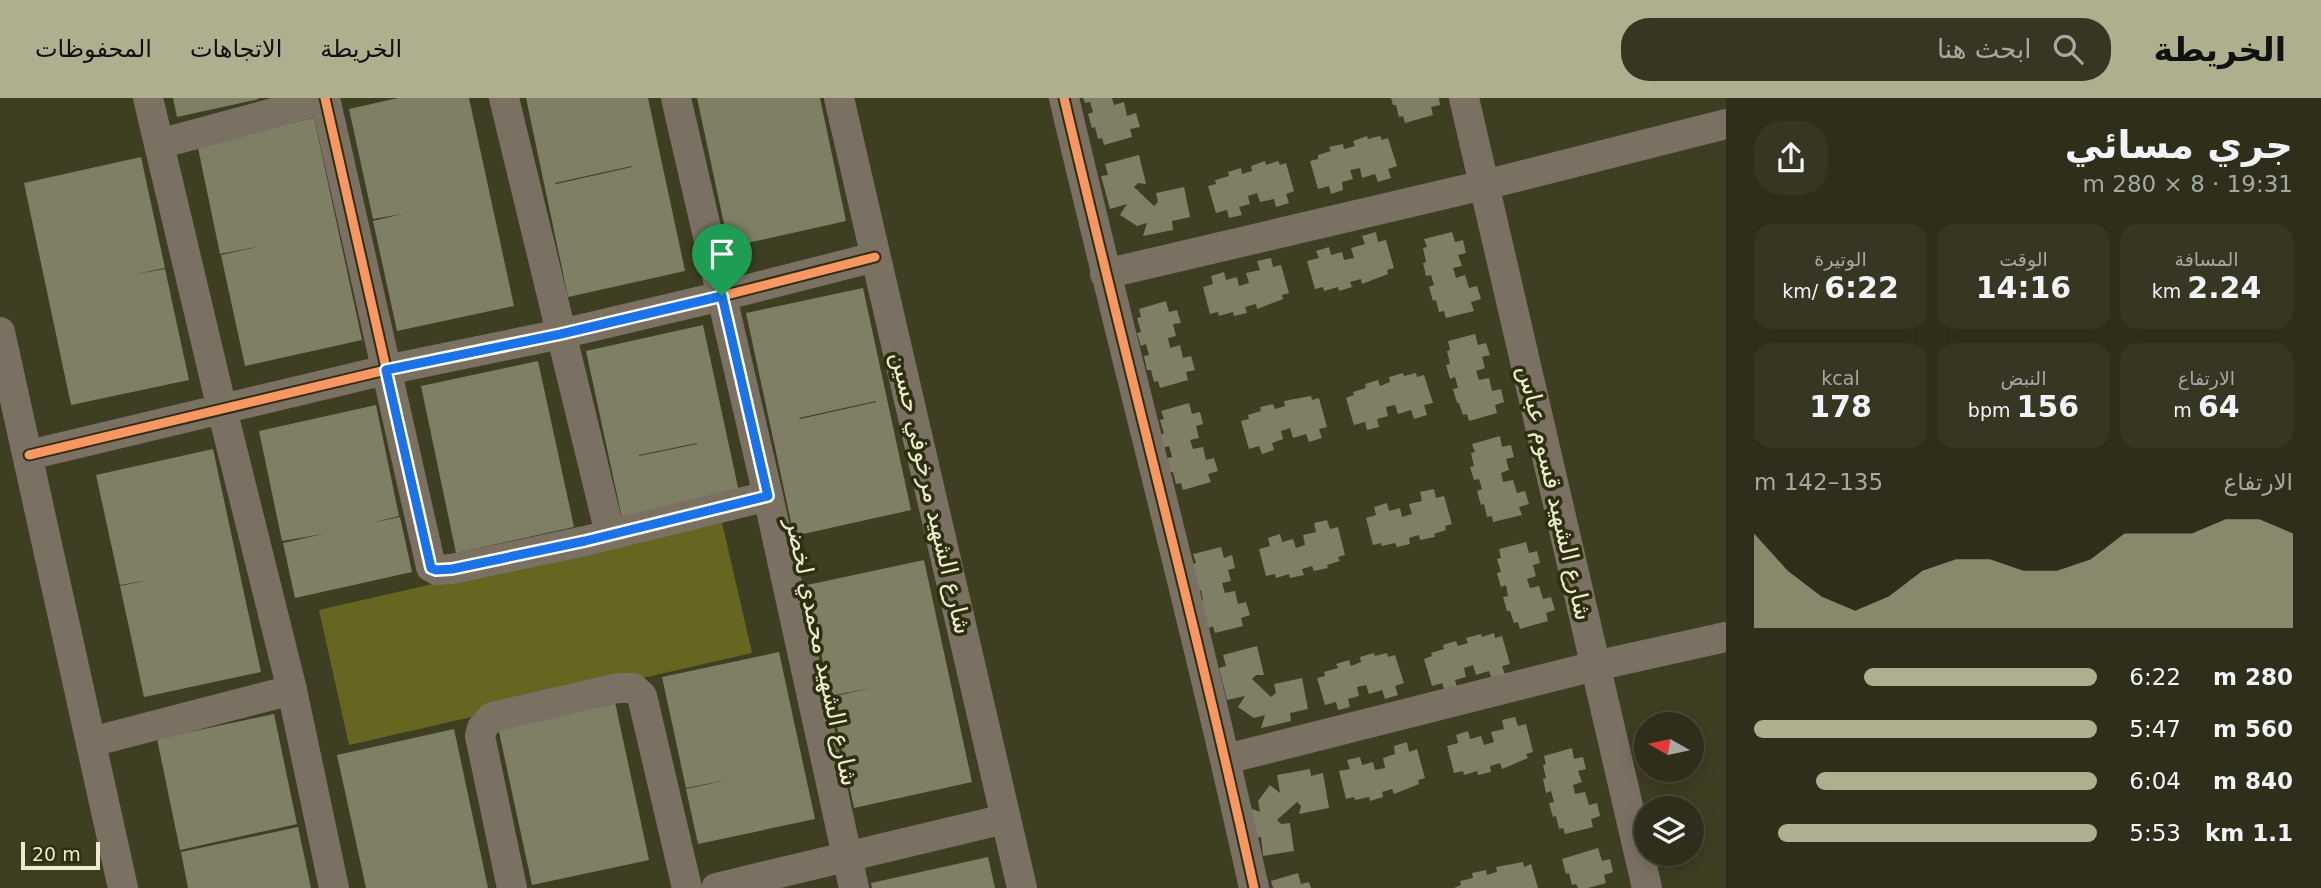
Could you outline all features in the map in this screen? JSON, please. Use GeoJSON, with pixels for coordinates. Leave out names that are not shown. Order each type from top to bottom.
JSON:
{"type":"FeatureCollection","features":[{"type":"Feature","properties":{"kind":"street"},"geometry":{"type":"LineString","coordinates":[[148,98],[292,690],[334,888]]}},
{"type":"Feature","properties":{"kind":"street"},"geometry":{"type":"LineString","coordinates":[[504,98],[610,534]]}},
{"type":"Feature","properties":{"kind":"street","name":"شارع الشهيد محمدي لخضر"},"geometry":{"type":"LineString","coordinates":[[676,98],[768,496],[854,888]]}},
{"type":"Feature","properties":{"kind":"street","name":"شارع الشهيد مرخوفي حسين"},"geometry":{"type":"LineString","coordinates":[[839,98],[1022,888]]}},
{"type":"Feature","properties":{"kind":"street"},"geometry":{"type":"LineString","coordinates":[[1065,98],[1105,274],[1226,758],[1254,888]]}},
{"type":"Feature","properties":{"kind":"street","name":"شارع الشهيد قسوم عباس"},"geometry":{"type":"LineString","coordinates":[[1464,98],[1647,888]]}},
{"type":"Feature","properties":{"kind":"street"},"geometry":{"type":"LineString","coordinates":[[159,144],[325,99],[431,568],[452,569],[768,496]]}},
{"type":"Feature","properties":{"kind":"street"},"geometry":{"type":"LineString","coordinates":[[1105,274],[1484,185],[1726,124]]}},
{"type":"Feature","properties":{"kind":"street"},"geometry":{"type":"LineString","coordinates":[[29,456],[386,370],[561,334],[875,257]]}},
{"type":"Feature","properties":{"kind":"street"},"geometry":{"type":"LineString","coordinates":[[0,332],[123,888]]}},
{"type":"Feature","properties":{"kind":"street"},"geometry":{"type":"LineString","coordinates":[[1226,758],[1595,666],[1726,637]]}},
{"type":"Feature","properties":{"kind":"street"},"geometry":{"type":"LineString","coordinates":[[512,888],[480,736],[482,728],[492,717],[618,688],[633,688],[642,696],[687,888]]}},
{"type":"Feature","properties":{"kind":"street"},"geometry":{"type":"LineString","coordinates":[[91,742],[292,690]]}},
{"type":"Feature","properties":{"kind":"street"},"geometry":{"type":"LineString","coordinates":[[716,888],[1005,819]]}},
{"type":"Feature","properties":{"kind":"shaded area"},"geometry":{"type":"Polygon","coordinates":[[[721,518],[752,653],[349,745],[319,610],[721,518]]]}},
{"type":"Feature","properties":{"kind":"building"},"geometry":{"type":"Polygon","coordinates":[[[173,98],[258,98],[259,99],[177,117],[173,98]]]}},
{"type":"Feature","properties":{"kind":"building"},"geometry":{"type":"Polygon","coordinates":[[[398,98],[469,98],[514,306],[397,331],[373,221],[402,214],[373,219],[349,109],[398,98]]]}},
{"type":"Feature","properties":{"kind":"building"},"geometry":{"type":"Polygon","coordinates":[[[526,98],[648,98],[685,271],[568,297],[526,98]],[[632,166],[555,183],[556,184],[632,166]]]}},
{"type":"Feature","properties":{"kind":"building"},"geometry":{"type":"Polygon","coordinates":[[[697,98],[820,98],[846,221],[729,247],[697,98]]]}},
{"type":"Feature","properties":{"kind":"building"},"geometry":{"type":"Polygon","coordinates":[[[1083,98],[1112,98],[1114,105],[1124,102],[1127,116],[1136,113],[1140,127],[1130,129],[1132,137],[1104,145],[1102,138],[1098,139],[1095,127],[1092,128],[1088,114],[1093,112],[1090,102],[1085,103],[1083,98]]]}},
{"type":"Feature","properties":{"kind":"building"},"geometry":{"type":"Polygon","coordinates":[[[1391,98],[1439,98],[1440,105],[1431,107],[1433,115],[1405,123],[1403,116],[1399,117],[1391,98]]]}},
{"type":"Feature","properties":{"kind":"building"},"geometry":{"type":"Polygon","coordinates":[[[314,118],[362,340],[245,366],[221,255],[261,246],[220,254],[197,143],[314,118]]]}},
{"type":"Feature","properties":{"kind":"building"},"geometry":{"type":"Polygon","coordinates":[[[1367,136],[1368,139],[1380,136],[1382,140],[1388,138],[1397,166],[1388,169],[1391,178],[1378,182],[1375,174],[1362,178],[1360,168],[1350,170],[1353,179],[1342,182],[1343,190],[1331,194],[1329,186],[1318,189],[1310,161],[1331,151],[1329,147],[1343,144],[1344,149],[1355,146],[1353,141],[1367,136]]]}},
{"type":"Feature","properties":{"kind":"building"},"geometry":{"type":"Polygon","coordinates":[[[1139,155],[1146,184],[1138,183],[1134,187],[1154,206],[1158,202],[1156,193],[1184,187],[1190,217],[1172,221],[1173,230],[1143,236],[1147,223],[1137,226],[1120,215],[1127,204],[1110,209],[1101,176],[1108,175],[1105,164],[1139,155]]]}},
{"type":"Feature","properties":{"kind":"building"},"geometry":{"type":"Polygon","coordinates":[[[141,157],[165,268],[136,274],[165,269],[189,380],[71,405],[24,183],[141,157]]]}},
{"type":"Feature","properties":{"kind":"building"},"geometry":{"type":"Polygon","coordinates":[[[1265,161],[1266,165],[1278,161],[1280,165],[1286,163],[1294,191],[1286,194],[1289,203],[1276,207],[1274,199],[1260,202],[1257,193],[1248,196],[1250,204],[1239,207],[1242,215],[1229,218],[1227,210],[1216,213],[1208,186],[1216,184],[1215,180],[1229,176],[1228,172],[1241,168],[1242,174],[1252,171],[1251,166],[1265,161]]]}},
{"type":"Feature","properties":{"kind":"building"},"geometry":{"type":"Polygon","coordinates":[[[1376,232],[1378,242],[1386,240],[1394,268],[1387,270],[1388,274],[1362,284],[1361,279],[1350,282],[1352,287],[1339,291],[1338,287],[1324,291],[1323,287],[1315,289],[1307,261],[1319,258],[1316,251],[1329,247],[1331,255],[1342,252],[1344,260],[1354,258],[1351,248],[1365,244],[1362,236],[1376,232]]]}},
{"type":"Feature","properties":{"kind":"building"},"geometry":{"type":"Polygon","coordinates":[[[1452,232],[1455,242],[1463,240],[1466,253],[1458,255],[1462,266],[1453,268],[1456,278],[1465,275],[1469,288],[1477,286],[1481,299],[1471,302],[1474,311],[1446,318],[1444,311],[1439,312],[1436,300],[1433,301],[1429,287],[1434,285],[1431,275],[1426,276],[1423,248],[1427,247],[1424,239],[1452,232]]]}},
{"type":"Feature","properties":{"kind":"building"},"geometry":{"type":"Polygon","coordinates":[[[1271,258],[1273,267],[1281,265],[1289,293],[1282,295],[1283,299],[1257,309],[1256,304],[1245,307],[1247,313],[1234,316],[1233,312],[1219,316],[1218,312],[1210,314],[1203,287],[1213,284],[1211,276],[1224,272],[1226,280],[1237,277],[1239,286],[1249,283],[1246,273],[1260,270],[1257,261],[1271,258]]]}},
{"type":"Feature","properties":{"kind":"building"},"geometry":{"type":"Polygon","coordinates":[[[863,288],[911,510],[794,536],[746,313],[863,288]],[[876,401],[799,418],[800,419],[876,401]]]}},
{"type":"Feature","properties":{"kind":"building"},"geometry":{"type":"Polygon","coordinates":[[[1166,301],[1169,312],[1177,310],[1181,323],[1173,324],[1176,336],[1168,338],[1170,348],[1180,345],[1183,358],[1191,356],[1195,370],[1186,372],[1188,380],[1160,388],[1158,381],[1154,382],[1151,370],[1147,370],[1144,356],[1149,355],[1146,344],[1141,346],[1137,333],[1141,332],[1137,318],[1141,317],[1139,309],[1166,301]]]}},
{"type":"Feature","properties":{"kind":"building"},"geometry":{"type":"Polygon","coordinates":[[[703,325],[739,492],[622,518],[586,351],[703,325]],[[697,443],[639,456],[697,444],[697,443]]]}},
{"type":"Feature","properties":{"kind":"building"},"geometry":{"type":"Polygon","coordinates":[[[1475,334],[1478,345],[1486,343],[1490,355],[1482,357],[1485,368],[1476,371],[1479,380],[1489,378],[1492,391],[1501,389],[1504,402],[1495,405],[1497,413],[1469,421],[1467,414],[1463,415],[1457,403],[1453,389],[1458,388],[1455,377],[1450,379],[1446,365],[1450,364],[1448,341],[1475,334]]]}},
{"type":"Feature","properties":{"kind":"building"},"geometry":{"type":"Polygon","coordinates":[[[538,361],[574,527],[456,553],[421,386],[538,361]]]}},
{"type":"Feature","properties":{"kind":"building"},"geometry":{"type":"Polygon","coordinates":[[[1403,373],[1404,376],[1416,373],[1417,377],[1424,375],[1433,403],[1424,405],[1427,415],[1414,419],[1411,410],[1398,414],[1395,405],[1386,407],[1388,416],[1377,419],[1379,427],[1367,430],[1365,422],[1354,425],[1346,398],[1354,395],[1353,392],[1366,388],[1365,384],[1378,380],[1380,386],[1390,382],[1389,377],[1403,373]]]}},
{"type":"Feature","properties":{"kind":"building"},"geometry":{"type":"Polygon","coordinates":[[[1311,396],[1312,400],[1319,398],[1327,427],[1319,429],[1322,438],[1309,442],[1306,434],[1293,438],[1290,428],[1281,431],[1283,439],[1272,443],[1274,450],[1262,454],[1259,446],[1249,449],[1241,421],[1249,419],[1248,415],[1261,411],[1260,407],[1273,404],[1275,409],[1285,406],[1284,401],[1311,396]]]}},
{"type":"Feature","properties":{"kind":"building"},"geometry":{"type":"Polygon","coordinates":[[[1189,403],[1192,414],[1200,412],[1203,424],[1196,426],[1199,438],[1190,440],[1193,449],[1203,447],[1206,460],[1214,458],[1218,471],[1208,474],[1211,482],[1183,490],[1181,483],[1176,484],[1173,472],[1170,472],[1167,458],[1172,457],[1169,446],[1163,448],[1160,435],[1164,433],[1160,420],[1164,419],[1161,411],[1189,403]]]}},
{"type":"Feature","properties":{"kind":"building"},"geometry":{"type":"Polygon","coordinates":[[[376,405],[399,516],[371,523],[400,517],[412,572],[295,598],[283,543],[323,534],[282,541],[259,431],[376,405]]]}},
{"type":"Feature","properties":{"kind":"building"},"geometry":{"type":"Polygon","coordinates":[[[1500,436],[1502,447],[1511,445],[1514,457],[1506,459],[1509,470],[1501,473],[1503,482],[1513,480],[1517,493],[1525,491],[1529,504],[1519,507],[1522,515],[1493,522],[1492,516],[1487,517],[1484,504],[1481,505],[1477,491],[1482,489],[1479,479],[1474,480],[1470,467],[1474,466],[1471,453],[1475,452],[1472,444],[1500,436]]]}},
{"type":"Feature","properties":{"kind":"building"},"geometry":{"type":"Polygon","coordinates":[[[213,449],[261,672],[144,697],[120,586],[149,580],[120,585],[96,475],[213,449]]]}},
{"type":"Feature","properties":{"kind":"building"},"geometry":{"type":"Polygon","coordinates":[[[1434,489],[1436,498],[1444,496],[1452,524],[1445,526],[1446,530],[1434,534],[1435,537],[1420,540],[1419,535],[1409,538],[1410,544],[1397,547],[1395,543],[1373,545],[1366,518],[1376,515],[1374,507],[1387,503],[1389,511],[1400,508],[1402,517],[1412,514],[1409,504],[1422,501],[1420,492],[1434,489]]]}},
{"type":"Feature","properties":{"kind":"building"},"geometry":{"type":"Polygon","coordinates":[[[1327,520],[1330,529],[1338,527],[1345,555],[1338,557],[1340,561],[1327,565],[1328,568],[1314,571],[1312,566],[1302,569],[1304,575],[1290,578],[1289,574],[1276,578],[1275,574],[1266,576],[1259,549],[1270,546],[1268,538],[1280,534],[1282,542],[1293,539],[1296,548],[1305,545],[1303,535],[1316,532],[1314,523],[1327,520]]]}},
{"type":"Feature","properties":{"kind":"building"},"geometry":{"type":"Polygon","coordinates":[[[1526,542],[1529,553],[1537,551],[1540,563],[1533,565],[1536,576],[1527,579],[1530,588],[1539,586],[1543,599],[1551,597],[1555,610],[1546,613],[1548,621],[1520,629],[1518,622],[1514,623],[1510,611],[1507,611],[1503,597],[1508,596],[1506,585],[1501,587],[1497,573],[1501,572],[1497,559],[1501,558],[1499,549],[1526,542]]]}},
{"type":"Feature","properties":{"kind":"building"},"geometry":{"type":"Polygon","coordinates":[[[1221,547],[1224,558],[1232,555],[1235,568],[1228,570],[1231,581],[1222,583],[1225,593],[1235,591],[1238,604],[1246,602],[1250,615],[1241,618],[1243,626],[1215,633],[1213,626],[1209,628],[1198,602],[1203,600],[1201,590],[1196,591],[1192,564],[1196,563],[1193,554],[1221,547]]]}},
{"type":"Feature","properties":{"kind":"building"},"geometry":{"type":"Polygon","coordinates":[[[924,560],[972,782],[854,808],[831,697],[871,688],[830,696],[807,585],[924,560]]]}},
{"type":"Feature","properties":{"kind":"building"},"geometry":{"type":"Polygon","coordinates":[[[1494,633],[1495,638],[1502,636],[1510,664],[1502,666],[1505,675],[1492,679],[1489,671],[1476,675],[1473,665],[1464,668],[1466,677],[1455,680],[1457,687],[1445,691],[1442,683],[1432,686],[1424,659],[1432,656],[1431,653],[1444,649],[1443,645],[1456,641],[1458,646],[1468,643],[1466,638],[1494,633]]]}},
{"type":"Feature","properties":{"kind":"building"},"geometry":{"type":"Polygon","coordinates":[[[1257,646],[1264,675],[1256,675],[1252,679],[1271,697],[1276,693],[1274,684],[1302,678],[1308,709],[1290,713],[1291,721],[1261,728],[1265,715],[1254,718],[1238,707],[1245,696],[1227,700],[1219,668],[1226,666],[1223,655],[1257,646]]]}},
{"type":"Feature","properties":{"kind":"building"},"geometry":{"type":"Polygon","coordinates":[[[779,652],[815,819],[698,844],[686,789],[727,780],[686,788],[662,677],[779,652]]]}},
{"type":"Feature","properties":{"kind":"building"},"geometry":{"type":"Polygon","coordinates":[[[1374,653],[1375,656],[1387,653],[1388,657],[1395,655],[1404,683],[1395,686],[1398,695],[1385,699],[1382,690],[1369,694],[1366,685],[1357,687],[1359,696],[1348,699],[1350,707],[1338,710],[1336,702],[1325,705],[1317,678],[1325,676],[1324,672],[1338,668],[1336,664],[1349,660],[1351,666],[1361,662],[1360,657],[1374,653]]]}},
{"type":"Feature","properties":{"kind":"building"},"geometry":{"type":"Polygon","coordinates":[[[613,693],[649,860],[532,885],[496,718],[613,693]]]}},
{"type":"Feature","properties":{"kind":"building"},"geometry":{"type":"Polygon","coordinates":[[[274,714],[297,824],[180,850],[157,739],[274,714]]]}},
{"type":"Feature","properties":{"kind":"building"},"geometry":{"type":"Polygon","coordinates":[[[1515,717],[1518,726],[1526,724],[1533,752],[1526,754],[1528,758],[1502,769],[1500,763],[1490,766],[1491,772],[1478,775],[1477,771],[1464,775],[1463,771],[1454,773],[1447,746],[1458,743],[1456,735],[1468,731],[1470,739],[1481,736],[1484,745],[1494,742],[1491,732],[1504,729],[1502,720],[1515,717]]]}},
{"type":"Feature","properties":{"kind":"building"},"geometry":{"type":"Polygon","coordinates":[[[454,729],[488,888],[366,888],[337,755],[454,729]]]}},
{"type":"Feature","properties":{"kind":"building"},"geometry":{"type":"Polygon","coordinates":[[[1407,742],[1409,752],[1417,749],[1425,778],[1418,780],[1419,784],[1394,794],[1392,789],[1382,792],[1383,797],[1370,801],[1369,797],[1346,799],[1339,771],[1350,769],[1347,760],[1360,757],[1362,765],[1373,762],[1375,770],[1385,768],[1383,758],[1395,754],[1394,746],[1407,742]]]}},
{"type":"Feature","properties":{"kind":"building"},"geometry":{"type":"Polygon","coordinates":[[[1572,748],[1574,759],[1583,757],[1586,769],[1578,771],[1582,782],[1573,785],[1575,794],[1585,792],[1589,805],[1597,803],[1600,816],[1591,819],[1593,827],[1565,834],[1563,828],[1559,829],[1556,816],[1553,817],[1549,803],[1554,802],[1551,791],[1546,793],[1543,765],[1546,764],[1544,756],[1572,748]]]}},
{"type":"Feature","properties":{"kind":"building"},"geometry":{"type":"Polygon","coordinates":[[[1310,769],[1311,776],[1323,773],[1329,808],[1299,814],[1301,806],[1297,802],[1277,820],[1281,824],[1290,823],[1294,851],[1263,856],[1261,837],[1252,838],[1247,807],[1260,812],[1258,801],[1270,785],[1280,793],[1277,775],[1310,769]]]}},
{"type":"Feature","properties":{"kind":"building"},"geometry":{"type":"Polygon","coordinates":[[[298,827],[311,888],[188,888],[181,852],[298,827]]]}},
{"type":"Feature","properties":{"kind":"building"},"geometry":{"type":"Polygon","coordinates":[[[1598,848],[1602,861],[1610,859],[1613,872],[1604,875],[1606,883],[1588,888],[1572,885],[1562,859],[1598,848]]]}},
{"type":"Feature","properties":{"kind":"building"},"geometry":{"type":"Polygon","coordinates":[[[988,857],[995,888],[872,888],[871,883],[988,857]]]}},
{"type":"Feature","properties":{"kind":"building"},"geometry":{"type":"Polygon","coordinates":[[[1523,862],[1524,867],[1531,864],[1538,888],[1454,888],[1461,885],[1460,881],[1473,878],[1472,873],[1486,870],[1487,875],[1497,872],[1496,867],[1523,862]]]}},
{"type":"Feature","properties":{"kind":"building"},"geometry":{"type":"Polygon","coordinates":[[[1298,873],[1301,884],[1309,882],[1311,888],[1273,888],[1271,881],[1298,873]]]}},
{"type":"Feature","properties":{"kind":"cycle path"},"geometry":{"type":"LineString","coordinates":[[325,98],[431,567],[436,570],[452,569],[585,541],[768,496]]}},
{"type":"Feature","properties":{"kind":"cycle path"},"geometry":{"type":"LineString","coordinates":[[1064,98],[1209,690],[1254,888]]}},
{"type":"Feature","properties":{"kind":"cycle path"},"geometry":{"type":"LineString","coordinates":[[29,455],[386,370],[561,334],[875,257]]}},
{"type":"Feature","properties":{"kind":"route"},"geometry":{"type":"LineString","coordinates":[[722,296],[768,496],[585,541],[452,569],[431,568],[386,370],[561,334],[722,296]]}}]}
